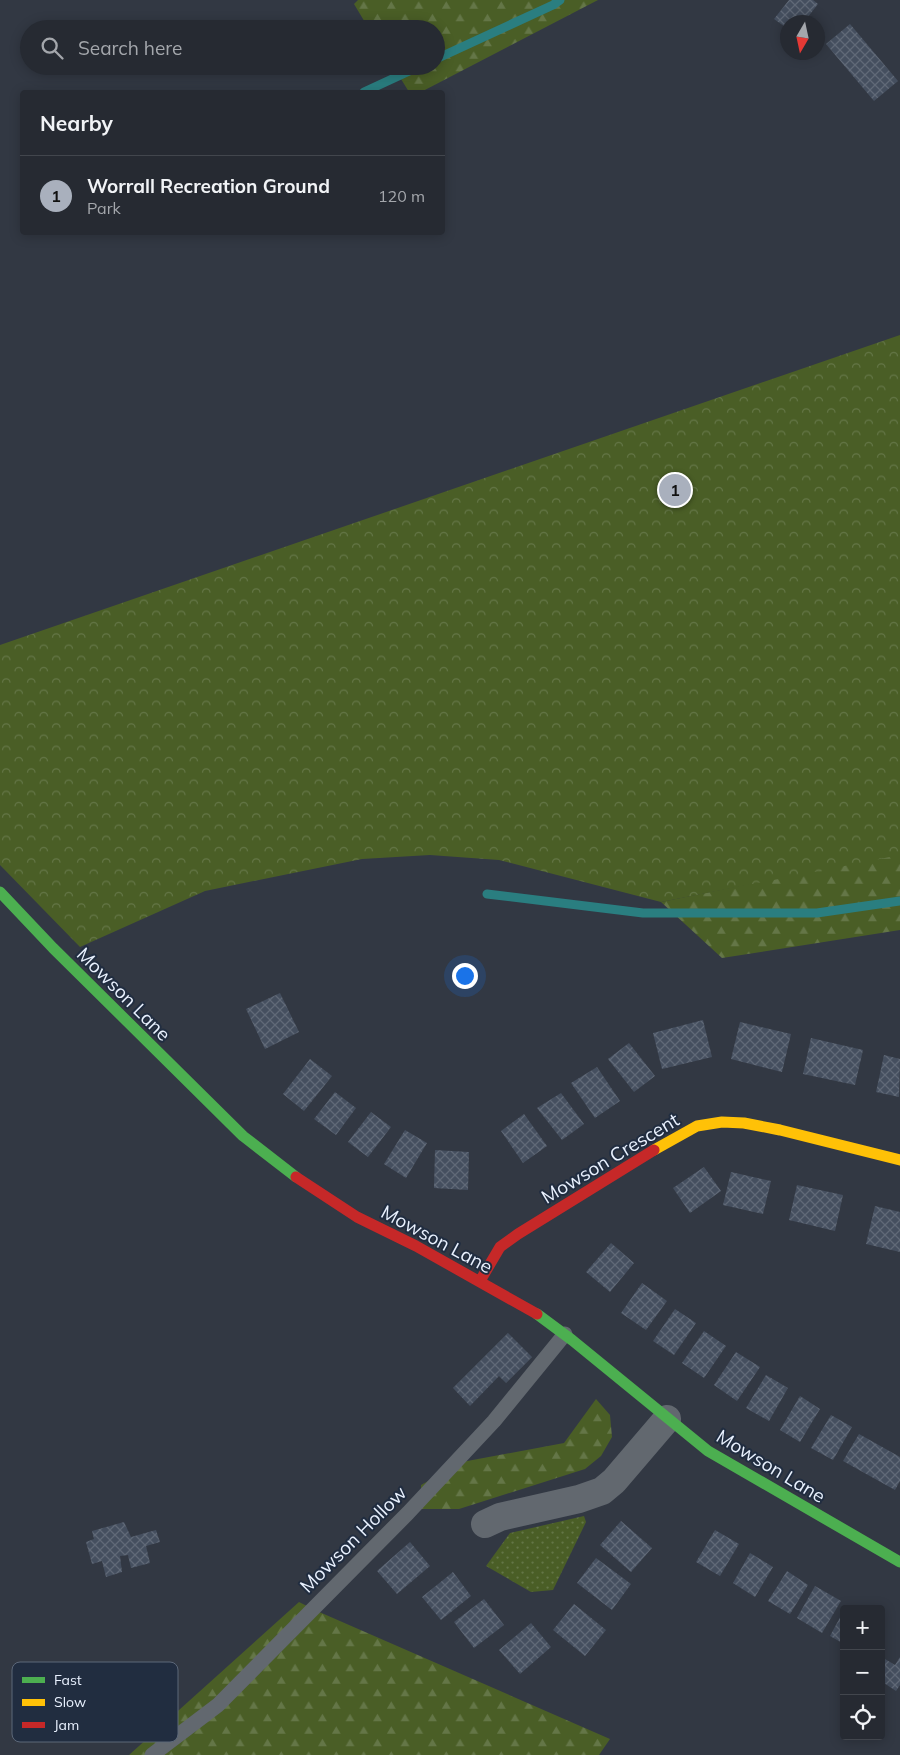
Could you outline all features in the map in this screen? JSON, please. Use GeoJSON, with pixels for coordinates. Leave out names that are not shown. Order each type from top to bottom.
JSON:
{"type":"FeatureCollection","features":[{"type":"Feature","properties":{"kind":"street","name":"Mowson Lane"},"geometry":{"type":"LineString","coordinates":[[0,892],[53,948],[243,1136],[299,1179],[357,1216],[480,1280],[531,1309],[708,1451],[900,1562]]}},
{"type":"Feature","properties":{"kind":"street","name":"Mowson Crescent"},"geometry":{"type":"LineString","coordinates":[[480,1280],[500,1247],[518,1234],[672,1139],[697,1126],[722,1122],[744,1123],[900,1160]]}},
{"type":"Feature","properties":{"kind":"street"},"geometry":{"type":"LineString","coordinates":[[485,1524],[500,1517],[579,1499],[602,1491],[614,1481],[667,1419]]}},
{"type":"Feature","properties":{"kind":"lane","name":"Mowson Hollow"},"geometry":{"type":"LineString","coordinates":[[178,1735],[218,1705],[408,1513],[494,1421],[564,1334]]}},
{"type":"Feature","properties":{"kind":"lane","name":"Mowson Hollow"},"geometry":{"type":"LineString","coordinates":[[152,1755],[169,1742]]}},
{"type":"Feature","properties":{"kind":"green space"},"geometry":{"type":"Polygon","coordinates":[[[358,0],[598,0],[425,90],[408,90],[399,75],[445,75],[445,20],[364,20],[354,4],[358,0]]]}},
{"type":"Feature","properties":{"kind":"green space"},"geometry":{"type":"Polygon","coordinates":[[[900,335],[900,855],[661,902],[499,860],[430,855],[362,859],[205,891],[80,947],[0,865],[0,645],[900,335]]]}},
{"type":"Feature","properties":{"kind":"green space"},"geometry":{"type":"Polygon","coordinates":[[[900,853],[900,930],[722,958],[661,902],[900,853]]]}},
{"type":"Feature","properties":{"kind":"green space"},"geometry":{"type":"Polygon","coordinates":[[[596,1399],[610,1415],[612,1437],[601,1456],[585,1469],[459,1509],[421,1509],[421,1485],[462,1462],[564,1443],[596,1399]]]}},
{"type":"Feature","properties":{"kind":"green space"},"geometry":{"type":"Polygon","coordinates":[[[584,1516],[586,1522],[553,1590],[531,1592],[486,1566],[510,1533],[584,1516]]]}},
{"type":"Feature","properties":{"kind":"green space"},"geometry":{"type":"Polygon","coordinates":[[[299,1602],[610,1739],[599,1755],[129,1755],[143,1742],[178,1742],[178,1711],[299,1602]]]}},
{"type":"Feature","properties":{"kind":"building"},"geometry":{"type":"Polygon","coordinates":[[[789,0],[813,0],[818,4],[809,15],[780,15],[780,23],[774,19],[789,0]]]}},
{"type":"Feature","properties":{"kind":"building"},"geometry":{"type":"Polygon","coordinates":[[[850,24],[898,81],[874,101],[826,44],[850,24]]]}},
{"type":"Feature","properties":{"kind":"building"},"geometry":{"type":"Polygon","coordinates":[[[280,993],[299,1032],[265,1049],[246,1009],[280,993]]]}},
{"type":"Feature","properties":{"kind":"building"},"geometry":{"type":"Polygon","coordinates":[[[703,1020],[712,1057],[662,1069],[653,1033],[703,1020]]]}},
{"type":"Feature","properties":{"kind":"building"},"geometry":{"type":"Polygon","coordinates":[[[740,1022],[791,1034],[782,1072],[731,1059],[740,1022]]]}},
{"type":"Feature","properties":{"kind":"building"},"geometry":{"type":"Polygon","coordinates":[[[811,1038],[863,1050],[855,1085],[803,1074],[811,1038]]]}},
{"type":"Feature","properties":{"kind":"building"},"geometry":{"type":"Polygon","coordinates":[[[629,1043],[655,1076],[634,1092],[608,1059],[629,1043]]]}},
{"type":"Feature","properties":{"kind":"building"},"geometry":{"type":"Polygon","coordinates":[[[884,1055],[900,1059],[899,1097],[876,1092],[884,1055]]]}},
{"type":"Feature","properties":{"kind":"building"},"geometry":{"type":"Polygon","coordinates":[[[310,1059],[332,1076],[304,1111],[283,1094],[310,1059]]]}},
{"type":"Feature","properties":{"kind":"building"},"geometry":{"type":"Polygon","coordinates":[[[597,1067],[620,1101],[595,1118],[571,1083],[597,1067]]]}},
{"type":"Feature","properties":{"kind":"building"},"geometry":{"type":"Polygon","coordinates":[[[335,1092],[356,1108],[336,1135],[314,1119],[335,1092]]]}},
{"type":"Feature","properties":{"kind":"building"},"geometry":{"type":"Polygon","coordinates":[[[561,1093],[584,1124],[562,1140],[537,1108],[561,1093]]]}},
{"type":"Feature","properties":{"kind":"building"},"geometry":{"type":"Polygon","coordinates":[[[371,1112],[391,1127],[368,1157],[348,1142],[371,1112]]]}},
{"type":"Feature","properties":{"kind":"building"},"geometry":{"type":"Polygon","coordinates":[[[524,1114],[547,1146],[523,1163],[501,1131],[524,1114]]]}},
{"type":"Feature","properties":{"kind":"building"},"geometry":{"type":"Polygon","coordinates":[[[405,1130],[427,1143],[406,1178],[384,1164],[405,1130]]]}},
{"type":"Feature","properties":{"kind":"building"},"geometry":{"type":"Polygon","coordinates":[[[435,1150],[469,1152],[468,1190],[434,1188],[435,1150]]]}},
{"type":"Feature","properties":{"kind":"building"},"geometry":{"type":"Polygon","coordinates":[[[704,1167],[721,1191],[690,1213],[673,1188],[704,1167]]]}},
{"type":"Feature","properties":{"kind":"building"},"geometry":{"type":"Polygon","coordinates":[[[731,1172],[771,1181],[763,1214],[723,1205],[731,1172]]]}},
{"type":"Feature","properties":{"kind":"building"},"geometry":{"type":"Polygon","coordinates":[[[797,1185],[843,1195],[835,1231],[789,1220],[797,1185]]]}},
{"type":"Feature","properties":{"kind":"building"},"geometry":{"type":"Polygon","coordinates":[[[875,1206],[900,1212],[900,1252],[866,1244],[875,1206]]]}},
{"type":"Feature","properties":{"kind":"building"},"geometry":{"type":"Polygon","coordinates":[[[611,1243],[634,1263],[610,1292],[586,1272],[611,1243]]]}},
{"type":"Feature","properties":{"kind":"building"},"geometry":{"type":"Polygon","coordinates":[[[642,1283],[667,1301],[646,1330],[621,1313],[642,1283]]]}},
{"type":"Feature","properties":{"kind":"building"},"geometry":{"type":"Polygon","coordinates":[[[675,1309],[696,1323],[674,1355],[653,1341],[675,1309]]]}},
{"type":"Feature","properties":{"kind":"building"},"geometry":{"type":"Polygon","coordinates":[[[704,1331],[726,1346],[704,1378],[682,1363],[704,1331]]]}},
{"type":"Feature","properties":{"kind":"building"},"geometry":{"type":"Polygon","coordinates":[[[508,1333],[532,1357],[506,1383],[499,1376],[470,1406],[453,1388],[508,1333]]]}},
{"type":"Feature","properties":{"kind":"building"},"geometry":{"type":"Polygon","coordinates":[[[736,1352],[760,1367],[737,1401],[714,1385],[736,1352]]]}},
{"type":"Feature","properties":{"kind":"building"},"geometry":{"type":"Polygon","coordinates":[[[766,1375],[788,1388],[769,1421],[746,1408],[766,1375]]]}},
{"type":"Feature","properties":{"kind":"building"},"geometry":{"type":"Polygon","coordinates":[[[800,1396],[820,1409],[800,1442],[780,1430],[800,1396]]]}},
{"type":"Feature","properties":{"kind":"building"},"geometry":{"type":"Polygon","coordinates":[[[831,1415],[852,1427],[833,1460],[811,1448],[831,1415]]]}},
{"type":"Feature","properties":{"kind":"building"},"geometry":{"type":"Polygon","coordinates":[[[859,1434],[900,1457],[900,1481],[895,1490],[843,1461],[859,1434]]]}},
{"type":"Feature","properties":{"kind":"building"},"geometry":{"type":"Polygon","coordinates":[[[621,1521],[652,1548],[631,1572],[600,1545],[621,1521]]]}},
{"type":"Feature","properties":{"kind":"building"},"geometry":{"type":"Polygon","coordinates":[[[124,1522],[131,1537],[156,1530],[160,1542],[146,1546],[150,1563],[131,1568],[128,1555],[120,1556],[122,1572],[106,1577],[102,1561],[92,1564],[86,1542],[94,1539],[92,1531],[124,1522]]]}},
{"type":"Feature","properties":{"kind":"building"},"geometry":{"type":"Polygon","coordinates":[[[715,1530],[739,1544],[720,1576],[696,1562],[715,1530]]]}},
{"type":"Feature","properties":{"kind":"building"},"geometry":{"type":"Polygon","coordinates":[[[410,1542],[430,1566],[397,1594],[377,1571],[410,1542]]]}},
{"type":"Feature","properties":{"kind":"building"},"geometry":{"type":"Polygon","coordinates":[[[750,1553],[773,1567],[755,1597],[733,1583],[750,1553]]]}},
{"type":"Feature","properties":{"kind":"building"},"geometry":{"type":"Polygon","coordinates":[[[596,1558],[631,1584],[612,1610],[577,1583],[596,1558]]]}},
{"type":"Feature","properties":{"kind":"building"},"geometry":{"type":"Polygon","coordinates":[[[787,1571],[808,1585],[790,1614],[768,1601],[787,1571]]]}},
{"type":"Feature","properties":{"kind":"building"},"geometry":{"type":"Polygon","coordinates":[[[453,1572],[471,1596],[441,1620],[422,1597],[453,1572]]]}},
{"type":"Feature","properties":{"kind":"building"},"geometry":{"type":"Polygon","coordinates":[[[815,1586],[841,1601],[822,1633],[797,1618],[815,1586]]]}},
{"type":"Feature","properties":{"kind":"building"},"geometry":{"type":"Polygon","coordinates":[[[484,1599],[504,1625],[474,1648],[454,1622],[484,1599]]]}},
{"type":"Feature","properties":{"kind":"building"},"geometry":{"type":"Polygon","coordinates":[[[574,1604],[606,1630],[585,1656],[553,1630],[574,1604]]]}},
{"type":"Feature","properties":{"kind":"building"},"geometry":{"type":"Polygon","coordinates":[[[840,1617],[840,1642],[830,1636],[840,1617]]]}},
{"type":"Feature","properties":{"kind":"building"},"geometry":{"type":"Polygon","coordinates":[[[531,1623],[551,1647],[520,1674],[499,1650],[531,1623]]]}},
{"type":"Feature","properties":{"kind":"building"},"geometry":{"type":"Polygon","coordinates":[[[900,1657],[900,1685],[896,1691],[885,1684],[885,1659],[895,1665],[900,1657]]]}},
{"type":"Feature","properties":{"kind":"waterway"},"geometry":{"type":"LineString","coordinates":[[445,55],[560,0]]}},
{"type":"Feature","properties":{"kind":"waterway"},"geometry":{"type":"LineString","coordinates":[[368,90],[401,75]]}},
{"type":"Feature","properties":{"kind":"waterway"},"geometry":{"type":"LineString","coordinates":[[487,894],[643,913],[817,913],[900,901]]}},
{"type":"Feature","properties":{"kind":"traffic: fast"},"geometry":{"type":"LineString","coordinates":[[0,892],[53,948],[243,1136],[296,1177]]}},
{"type":"Feature","properties":{"kind":"traffic: fast"},"geometry":{"type":"LineString","coordinates":[[537,1314],[572,1340],[708,1451],[900,1562]]}},
{"type":"Feature","properties":{"kind":"traffic: slow"},"geometry":{"type":"LineString","coordinates":[[654,1150],[697,1126],[722,1122],[744,1123],[780,1130],[900,1160]]}},
{"type":"Feature","properties":{"kind":"traffic: jam"},"geometry":{"type":"LineString","coordinates":[[480,1281],[500,1247],[654,1150]]}},
{"type":"Feature","properties":{"kind":"traffic: jam"},"geometry":{"type":"LineString","coordinates":[[296,1177],[357,1217],[416,1246],[537,1314]]}},
{"type":"Feature","properties":{"kind":"place","name":"Worrall Recreation Ground"},"geometry":{"type":"Point","coordinates":[675,490]}}]}
